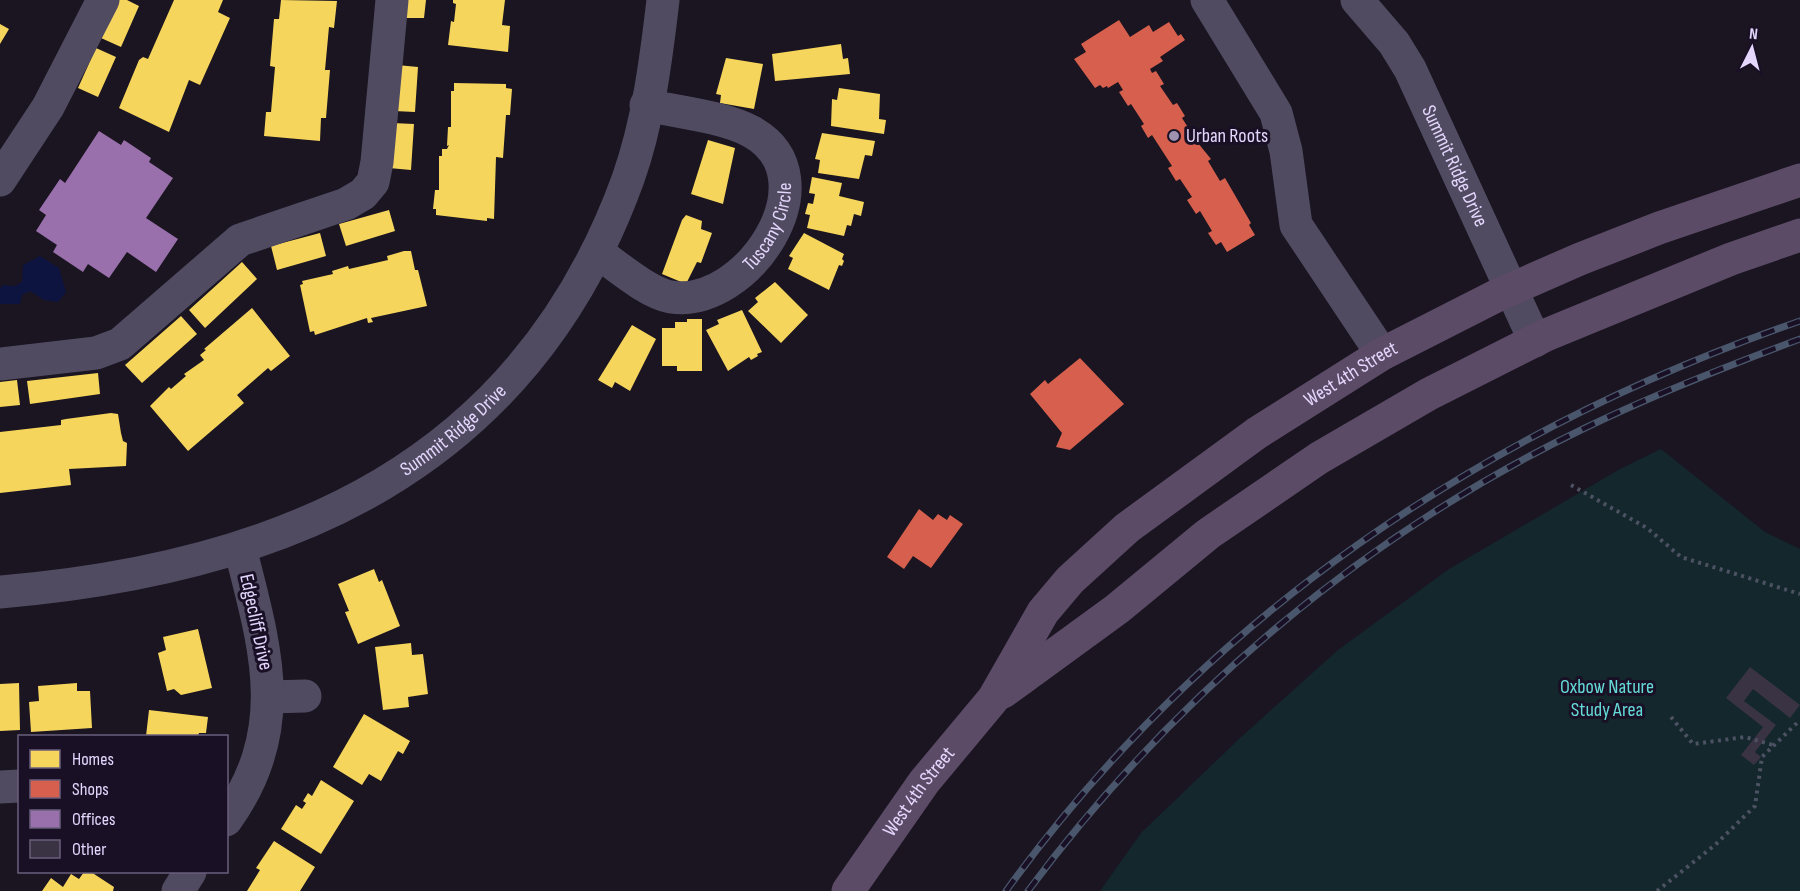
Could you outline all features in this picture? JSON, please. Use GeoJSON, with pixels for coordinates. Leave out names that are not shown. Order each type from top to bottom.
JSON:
{"type":"FeatureCollection","features":[{"type":"Feature","properties":{"kind":"main road","name":"West 4th Street"},"geometry":{"type":"LineString","coordinates":[[848,891],[924,782],[994,698],[1043,612],[1070,580],[1127,528],[1257,434],[1382,354],[1512,289],[1659,228],[1800,180]]}},
{"type":"Feature","properties":{"kind":"main road","name":"West 4th Street"},"geometry":{"type":"LineString","coordinates":[[994,698],[1117,609],[1208,534],[1319,458],[1429,394],[1535,341],[1731,259],[1800,235]]}},
{"type":"Feature","properties":{"kind":"street"},"geometry":{"type":"LineString","coordinates":[[0,180],[48,107],[103,0]]}},
{"type":"Feature","properties":{"kind":"street"},"geometry":{"type":"LineString","coordinates":[[0,364],[96,353],[120,344],[240,240],[346,204],[363,194],[373,182],[377,162],[392,0]]}},
{"type":"Feature","properties":{"kind":"street","name":"Summit Ridge Drive"},"geometry":{"type":"LineString","coordinates":[[0,592],[143,571],[240,548],[297,527],[376,490],[458,432],[498,393],[536,349],[584,279],[597,252],[628,177],[646,105],[663,0]]}},
{"type":"Feature","properties":{"kind":"street"},"geometry":{"type":"LineString","coordinates":[[1207,0],[1276,114],[1286,151],[1296,225],[1382,354]]}},
{"type":"Feature","properties":{"kind":"street","name":"Summit Ridge Drive"},"geometry":{"type":"LineString","coordinates":[[1358,0],[1394,43],[1410,69],[1535,341]]}},
{"type":"Feature","properties":{"kind":"street","name":"Tuscany Circle"},"geometry":{"type":"LineString","coordinates":[[597,252],[654,290],[670,297],[703,294],[722,286],[743,271],[764,250],[776,229],[785,204],[785,181],[779,162],[768,144],[753,132],[732,124],[646,105]]}},
{"type":"Feature","properties":{"kind":"street","name":"Edgecliff Drive"},"geometry":{"type":"LineString","coordinates":[[228,817],[252,775],[263,740],[269,697],[261,632],[240,548]]}},
{"type":"Feature","properties":{"kind":"street","name":"Edgecliff Drive"},"geometry":{"type":"LineString","coordinates":[[269,697],[305,696]]}},
{"type":"Feature","properties":{"kind":"street"},"geometry":{"type":"LineString","coordinates":[[0,787],[18,786]]}},
{"type":"Feature","properties":{"kind":"street"},"geometry":{"type":"LineString","coordinates":[[178,891],[189,873]]}},
{"type":"Feature","properties":{"kind":"path"},"geometry":{"type":"LineString","coordinates":[[1571,485],[1647,528],[1681,557],[1800,594]]}},
{"type":"Feature","properties":{"kind":"path"},"geometry":{"type":"LineString","coordinates":[[1671,717],[1694,744],[1745,737],[1774,745]]}},
{"type":"Feature","properties":{"kind":"path"},"geometry":{"type":"LineString","coordinates":[[1657,891],[1715,845],[1755,806],[1762,757],[1800,720]]}},
{"type":"Feature","properties":{"kind":"green space","name":"Oxbow Nature Study Area"},"geometry":{"type":"Polygon","coordinates":[[[1661,449],[1765,532],[1800,549],[1800,891],[1100,891],[1141,833],[1240,738],[1338,650],[1449,569],[1620,469],[1661,449]]]}},
{"type":"Feature","properties":{"kind":"shaded area"},"geometry":{"type":"Polygon","coordinates":[[[40,256],[59,268],[66,292],[58,302],[44,300],[30,291],[22,295],[20,304],[0,304],[0,289],[3,285],[15,286],[22,282],[23,265],[40,256]]]}},
{"type":"Feature","properties":{"kind":"building: Homes"},"geometry":{"type":"Polygon","coordinates":[[[118,0],[127,0],[139,6],[121,47],[101,38],[118,0]]]}},
{"type":"Feature","properties":{"kind":"building: Homes"},"geometry":{"type":"Polygon","coordinates":[[[174,0],[223,0],[218,12],[230,18],[200,85],[189,80],[169,132],[119,108],[139,60],[143,57],[148,59],[174,0]]]}},
{"type":"Feature","properties":{"kind":"building: Homes"},"geometry":{"type":"Polygon","coordinates":[[[281,0],[337,1],[334,28],[329,27],[325,70],[330,70],[326,118],[321,118],[320,141],[264,136],[266,112],[271,112],[275,67],[270,66],[274,19],[279,19],[281,0]]]}},
{"type":"Feature","properties":{"kind":"building: Homes"},"geometry":{"type":"Polygon","coordinates":[[[403,0],[426,0],[424,18],[401,18],[403,0]]]}},
{"type":"Feature","properties":{"kind":"building: Homes"},"geometry":{"type":"Polygon","coordinates":[[[453,0],[505,0],[502,25],[510,26],[508,52],[448,45],[456,4],[453,0]]]}},
{"type":"Feature","properties":{"kind":"building: Homes"},"geometry":{"type":"Polygon","coordinates":[[[0,24],[9,29],[0,44],[0,24]]]}},
{"type":"Feature","properties":{"kind":"building: Homes"},"geometry":{"type":"Polygon","coordinates":[[[841,44],[843,59],[848,58],[850,74],[775,81],[772,54],[841,44]]]}},
{"type":"Feature","properties":{"kind":"building: Homes"},"geometry":{"type":"Polygon","coordinates":[[[96,48],[116,57],[98,97],[78,88],[96,48]]]}},
{"type":"Feature","properties":{"kind":"building: Homes"},"geometry":{"type":"Polygon","coordinates":[[[726,58],[763,64],[754,109],[720,103],[721,95],[716,94],[726,58]]]}},
{"type":"Feature","properties":{"kind":"building: Homes"},"geometry":{"type":"Polygon","coordinates":[[[397,65],[418,67],[415,112],[394,111],[397,65]]]}},
{"type":"Feature","properties":{"kind":"building: Homes"},"geometry":{"type":"Polygon","coordinates":[[[454,83],[506,84],[506,88],[512,89],[510,115],[506,115],[503,158],[496,157],[494,219],[487,218],[487,221],[436,215],[436,209],[433,209],[435,190],[439,190],[439,156],[442,156],[442,149],[447,149],[449,145],[447,146],[448,127],[451,127],[451,91],[454,91],[454,83]]]}},
{"type":"Feature","properties":{"kind":"building: Homes"},"geometry":{"type":"Polygon","coordinates":[[[839,88],[880,94],[879,119],[886,120],[884,134],[831,126],[832,99],[837,100],[839,88]]]}},
{"type":"Feature","properties":{"kind":"building: Homes"},"geometry":{"type":"Polygon","coordinates":[[[392,123],[414,124],[411,170],[389,168],[392,123]]]}},
{"type":"Feature","properties":{"kind":"building: Homes"},"geometry":{"type":"Polygon","coordinates":[[[822,133],[875,141],[872,156],[865,155],[859,179],[818,173],[820,160],[815,159],[822,133]]]}},
{"type":"Feature","properties":{"kind":"building: Homes"},"geometry":{"type":"Polygon","coordinates":[[[708,140],[735,148],[723,204],[691,194],[708,140]]]}},
{"type":"Feature","properties":{"kind":"building: Homes"},"geometry":{"type":"Polygon","coordinates":[[[812,177],[842,183],[839,196],[864,202],[861,216],[854,214],[851,226],[847,225],[844,236],[807,228],[810,215],[805,214],[808,203],[813,204],[815,194],[809,193],[812,177]]]}},
{"type":"Feature","properties":{"kind":"building: Homes"},"geometry":{"type":"Polygon","coordinates":[[[389,210],[395,231],[346,246],[339,224],[389,210]]]}},
{"type":"Feature","properties":{"kind":"building: Homes"},"geometry":{"type":"Polygon","coordinates":[[[686,215],[702,221],[701,229],[712,233],[701,263],[697,262],[686,284],[662,274],[682,220],[686,215]]]}},
{"type":"Feature","properties":{"kind":"building: Homes"},"geometry":{"type":"Polygon","coordinates":[[[320,233],[326,256],[277,270],[271,246],[320,233]]]}},
{"type":"Feature","properties":{"kind":"building: Homes"},"geometry":{"type":"Polygon","coordinates":[[[804,233],[844,254],[842,266],[839,265],[829,290],[788,269],[793,258],[789,256],[804,233]]]}},
{"type":"Feature","properties":{"kind":"building: Homes"},"geometry":{"type":"Polygon","coordinates":[[[411,251],[427,306],[371,318],[373,322],[368,323],[367,318],[315,335],[314,331],[310,332],[300,285],[303,284],[302,281],[333,274],[332,271],[348,266],[349,269],[388,260],[387,256],[411,251]]]}},
{"type":"Feature","properties":{"kind":"building: Homes"},"geometry":{"type":"Polygon","coordinates":[[[242,262],[257,279],[205,328],[189,310],[242,262]]]}},
{"type":"Feature","properties":{"kind":"building: Homes"},"geometry":{"type":"Polygon","coordinates":[[[775,282],[808,315],[781,343],[748,311],[758,302],[755,298],[775,282]]]}},
{"type":"Feature","properties":{"kind":"building: Homes"},"geometry":{"type":"Polygon","coordinates":[[[252,308],[290,356],[271,371],[268,368],[237,395],[244,403],[188,451],[150,406],[169,387],[171,389],[186,376],[184,374],[204,360],[200,355],[206,350],[204,349],[252,308]]]}},
{"type":"Feature","properties":{"kind":"building: Homes"},"geometry":{"type":"Polygon","coordinates":[[[742,310],[762,352],[751,360],[749,357],[728,371],[706,330],[719,324],[717,320],[742,310]]]}},
{"type":"Feature","properties":{"kind":"building: Homes"},"geometry":{"type":"Polygon","coordinates":[[[181,316],[197,334],[142,383],[125,365],[181,316]]]}},
{"type":"Feature","properties":{"kind":"building: Homes"},"geometry":{"type":"Polygon","coordinates":[[[687,319],[702,319],[702,371],[677,371],[677,366],[662,366],[662,328],[675,328],[675,322],[687,322],[687,319]]]}},
{"type":"Feature","properties":{"kind":"building: Homes"},"geometry":{"type":"Polygon","coordinates":[[[632,325],[656,339],[630,391],[615,382],[612,388],[598,380],[632,325]]]}},
{"type":"Feature","properties":{"kind":"building: Homes"},"geometry":{"type":"Polygon","coordinates":[[[98,373],[100,394],[30,404],[27,381],[98,373]]]}},
{"type":"Feature","properties":{"kind":"building: Homes"},"geometry":{"type":"Polygon","coordinates":[[[17,380],[20,405],[0,407],[0,382],[17,380]]]}},
{"type":"Feature","properties":{"kind":"building: Homes"},"geometry":{"type":"Polygon","coordinates":[[[118,414],[123,441],[127,443],[126,466],[69,469],[71,485],[0,493],[0,432],[61,425],[61,420],[118,414]]]}},
{"type":"Feature","properties":{"kind":"building: Homes"},"geometry":{"type":"Polygon","coordinates":[[[374,569],[379,582],[382,580],[400,626],[358,644],[345,612],[349,611],[338,584],[374,569]]]}},
{"type":"Feature","properties":{"kind":"building: Homes"},"geometry":{"type":"Polygon","coordinates":[[[198,629],[212,688],[181,695],[174,689],[167,691],[158,653],[166,650],[163,637],[198,629]]]}},
{"type":"Feature","properties":{"kind":"building: Homes"},"geometry":{"type":"Polygon","coordinates":[[[411,643],[412,655],[423,654],[428,694],[408,697],[409,707],[383,710],[375,647],[411,643]]]}},
{"type":"Feature","properties":{"kind":"building: Homes"},"geometry":{"type":"Polygon","coordinates":[[[19,683],[20,730],[0,731],[0,684],[19,683]]]}},
{"type":"Feature","properties":{"kind":"building: Homes"},"geometry":{"type":"Polygon","coordinates":[[[77,683],[77,691],[90,691],[92,728],[31,732],[29,702],[39,701],[38,686],[77,683]]]}},
{"type":"Feature","properties":{"kind":"building: Homes"},"geometry":{"type":"Polygon","coordinates":[[[149,710],[208,717],[206,733],[146,735],[149,710]]]}},
{"type":"Feature","properties":{"kind":"building: Homes"},"geometry":{"type":"Polygon","coordinates":[[[364,714],[410,741],[403,754],[398,751],[381,781],[369,774],[362,785],[333,767],[364,714]]]}},
{"type":"Feature","properties":{"kind":"building: Homes"},"geometry":{"type":"Polygon","coordinates":[[[321,780],[354,801],[321,854],[281,829],[296,805],[302,809],[306,803],[303,801],[308,793],[312,796],[321,780]]]}},
{"type":"Feature","properties":{"kind":"building: Homes"},"geometry":{"type":"Polygon","coordinates":[[[274,841],[315,867],[300,891],[247,891],[260,870],[256,868],[274,841]]]}},
{"type":"Feature","properties":{"kind":"building: Homes"},"geometry":{"type":"Polygon","coordinates":[[[83,873],[93,873],[114,887],[113,891],[42,891],[51,878],[63,887],[71,874],[79,879],[83,873]]]}},
{"type":"Feature","properties":{"kind":"building: Shops","name":"Urban Roots"},"geometry":{"type":"Polygon","coordinates":[[[1119,20],[1130,37],[1149,25],[1153,32],[1169,22],[1178,36],[1181,34],[1185,40],[1160,57],[1163,61],[1150,69],[1152,73],[1156,71],[1164,84],[1160,86],[1173,105],[1177,103],[1185,116],[1182,118],[1189,129],[1192,127],[1197,135],[1193,137],[1211,159],[1208,161],[1220,181],[1225,178],[1251,223],[1249,225],[1255,235],[1227,252],[1221,242],[1216,245],[1208,233],[1212,231],[1200,211],[1196,214],[1187,200],[1192,197],[1180,179],[1176,181],[1168,168],[1172,166],[1152,135],[1148,138],[1141,126],[1144,124],[1131,104],[1128,106],[1119,92],[1123,90],[1118,82],[1108,88],[1100,85],[1095,88],[1074,59],[1086,52],[1081,44],[1119,20]]]}},
{"type":"Feature","properties":{"kind":"building: Shops"},"geometry":{"type":"Polygon","coordinates":[[[1080,358],[1124,404],[1070,450],[1056,447],[1062,433],[1030,394],[1045,380],[1048,384],[1080,358]]]}},
{"type":"Feature","properties":{"kind":"building: Shops"},"geometry":{"type":"Polygon","coordinates":[[[919,509],[933,520],[938,514],[947,520],[950,515],[963,524],[931,568],[913,556],[904,569],[887,557],[919,509]]]}},
{"type":"Feature","properties":{"kind":"building: Offices"},"geometry":{"type":"Polygon","coordinates":[[[99,131],[121,145],[124,140],[151,158],[149,162],[173,178],[146,218],[178,239],[156,272],[127,252],[109,278],[88,264],[83,272],[53,252],[57,245],[36,231],[46,215],[39,210],[60,179],[65,183],[99,131]]]}},
{"type":"Feature","properties":{"kind":"building: Other"},"geometry":{"type":"Polygon","coordinates":[[[1750,667],[1800,705],[1790,718],[1753,689],[1744,701],[1776,725],[1755,752],[1761,757],[1754,765],[1741,755],[1763,727],[1726,698],[1750,667]]]}},
{"type":"Feature","properties":{"kind":"railway"},"geometry":{"type":"LineString","coordinates":[[1006,891],[1084,792],[1169,702],[1261,619],[1358,544],[1462,477],[1570,418],[1683,366],[1800,321]]}},
{"type":"Feature","properties":{"kind":"railway"},"geometry":{"type":"LineString","coordinates":[[1028,891],[1085,819],[1145,751],[1210,686],[1279,626],[1351,569],[1426,517],[1504,470],[1585,428],[1691,381],[1800,339]]}},
{"type":"Feature","properties":{"kind":"place","name":"Urban Roots"},"geometry":{"type":"Point","coordinates":[1174,136]}}]}
